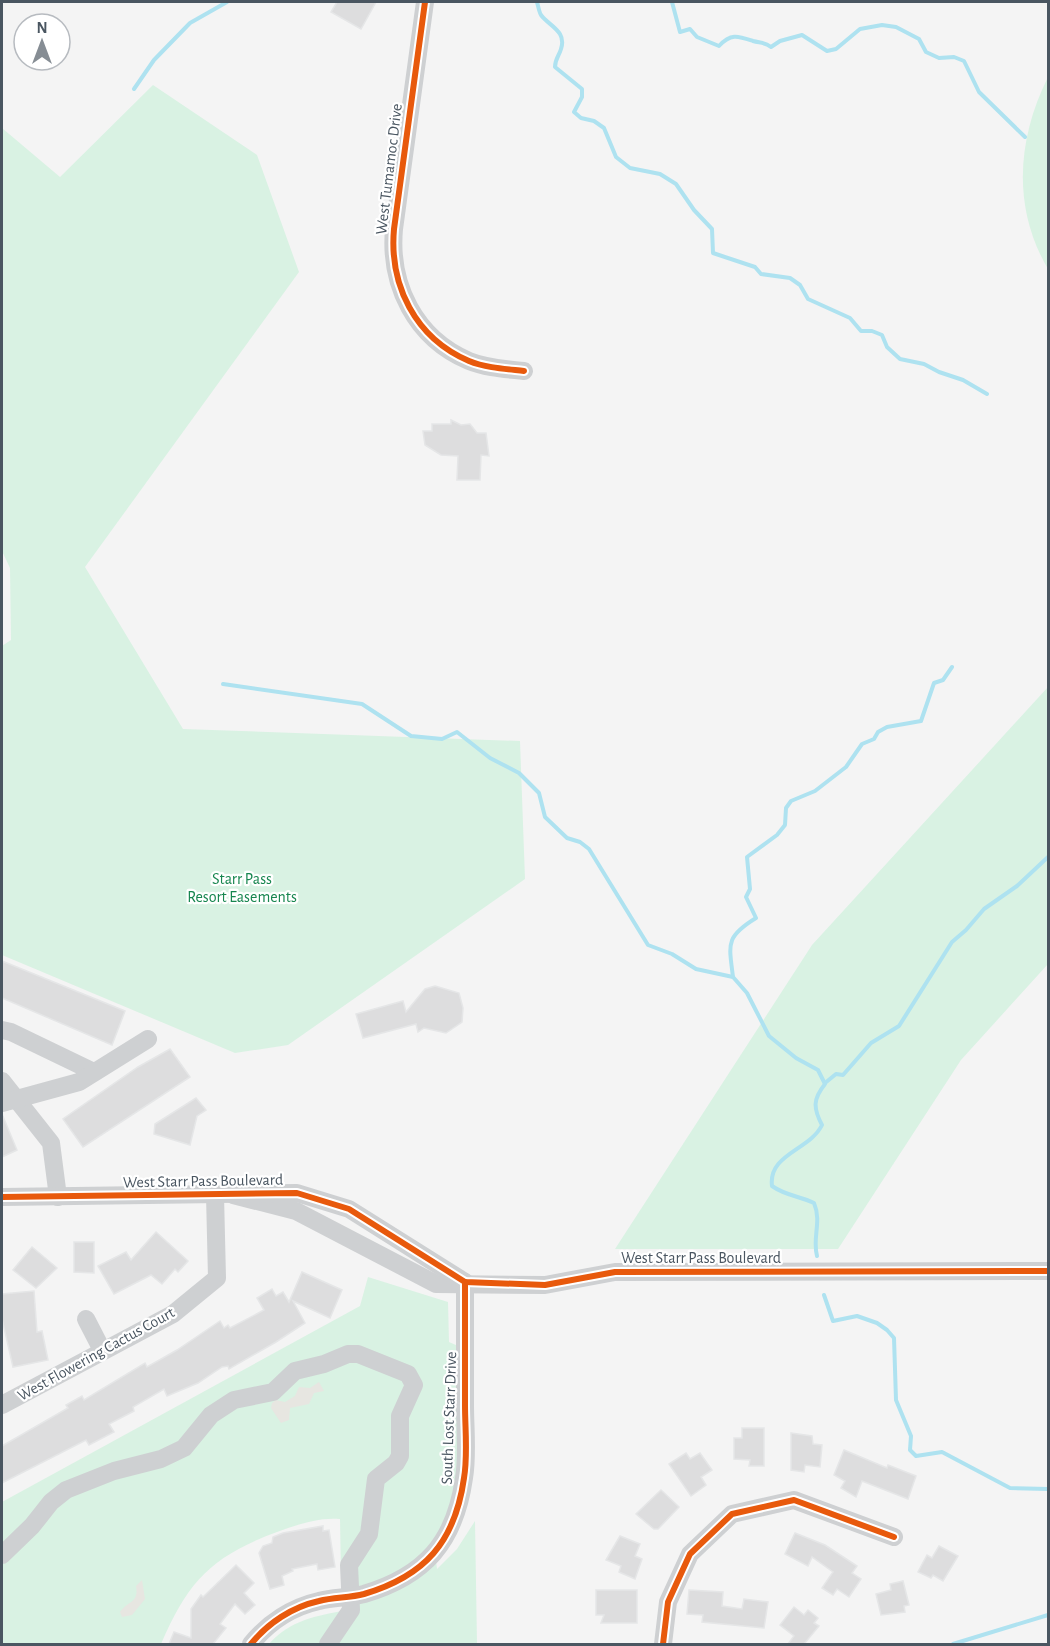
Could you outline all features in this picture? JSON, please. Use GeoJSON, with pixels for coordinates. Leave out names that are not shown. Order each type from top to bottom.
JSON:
{"type":"FeatureCollection","features":[{"type":"Feature","properties":{"kind":"street","name":"West Tumamoc Drive"},"geometry":{"type":"LineString","coordinates":[[424,2],[392,250],[398,286],[413,316],[436,340],[453,352],[489,366],[524,371]]}},
{"type":"Feature","properties":{"kind":"street"},"geometry":{"type":"LineString","coordinates":[[2,1030],[11,1032],[94,1072]]}},
{"type":"Feature","properties":{"kind":"street"},"geometry":{"type":"LineString","coordinates":[[10,1101],[79,1082],[148,1039]]}},
{"type":"Feature","properties":{"kind":"street"},"geometry":{"type":"LineString","coordinates":[[2,1081],[10,1101],[51,1143],[58,1197]]}},
{"type":"Feature","properties":{"kind":"street","name":"West Starr Pass Boulevard"},"geometry":{"type":"LineString","coordinates":[[7,1199],[297,1193],[349,1209],[465,1282]]}},
{"type":"Feature","properties":{"kind":"street","name":"West Starr Pass Boulevard"},"geometry":{"type":"LineString","coordinates":[[224,1195],[296,1211],[436,1284],[465,1282],[545,1285],[615,1272],[1048,1270]]}},
{"type":"Feature","properties":{"kind":"street","name":"West Flowering Cactus Court"},"geometry":{"type":"LineString","coordinates":[[2,1405],[173,1314],[217,1278],[224,1195]]}},
{"type":"Feature","properties":{"kind":"street","name":"South Lost Starr Drive"},"geometry":{"type":"LineString","coordinates":[[251,1644],[276,1620],[301,1606],[351,1597],[393,1586],[418,1570],[438,1548],[453,1521],[464,1478],[465,1282]]}},
{"type":"Feature","properties":{"kind":"street"},"geometry":{"type":"LineString","coordinates":[[86,1319],[102,1350]]}},
{"type":"Feature","properties":{"kind":"street"},"geometry":{"type":"LineString","coordinates":[[2,1555],[32,1526],[51,1502],[66,1490],[114,1471],[161,1459],[184,1448],[211,1415],[234,1400],[273,1392],[295,1371],[324,1364],[348,1354],[358,1354],[402,1370],[408,1374],[414,1385],[400,1416],[400,1456],[396,1463],[376,1479],[369,1534],[349,1565],[351,1610],[327,1644]]}},
{"type":"Feature","properties":{"kind":"street"},"geometry":{"type":"LineString","coordinates":[[663,1644],[668,1602],[690,1554],[732,1514],[794,1500],[894,1537]]}},
{"type":"Feature","properties":{"kind":"green space"},"geometry":{"type":"Polygon","coordinates":[[[1048,77],[1048,269],[1036,246],[1028,222],[1023,173],[1030,125],[1048,77]]]}},
{"type":"Feature","properties":{"kind":"green space","name":"Starr Pass Resort Easements"},"geometry":{"type":"Polygon","coordinates":[[[153,85],[257,155],[299,272],[85,567],[183,729],[520,741],[525,879],[288,1045],[235,1053],[2,955],[2,646],[11,640],[10,568],[2,551],[2,128],[60,177],[153,85]]]}},
{"type":"Feature","properties":{"kind":"green space"},"geometry":{"type":"Polygon","coordinates":[[[1048,687],[1048,964],[961,1060],[838,1249],[615,1249],[812,945],[1048,687]]]}},
{"type":"Feature","properties":{"kind":"green space"},"geometry":{"type":"Polygon","coordinates":[[[368,1277],[448,1302],[449,1342],[465,1349],[464,1475],[435,1553],[437,1569],[457,1549],[475,1521],[477,1644],[269,1644],[286,1629],[304,1620],[347,1610],[341,1575],[340,1519],[324,1519],[308,1522],[254,1541],[219,1561],[192,1587],[181,1603],[161,1644],[2,1644],[2,1502],[360,1306],[368,1277]]]}},
{"type":"Feature","properties":{"kind":"sand"},"geometry":{"type":"Polygon","coordinates":[[[319,1382],[324,1391],[314,1393],[309,1404],[290,1408],[289,1420],[281,1423],[271,1408],[272,1403],[276,1400],[285,1402],[295,1396],[299,1387],[310,1388],[319,1382]]]}},
{"type":"Feature","properties":{"kind":"sand"},"geometry":{"type":"Polygon","coordinates":[[[142,1580],[145,1599],[132,1615],[122,1617],[120,1612],[135,1599],[136,1586],[142,1580]]]}},
{"type":"Feature","properties":{"kind":"building"},"geometry":{"type":"Polygon","coordinates":[[[337,2],[376,2],[361,29],[331,12],[337,2]]]}},
{"type":"Feature","properties":{"kind":"building"},"geometry":{"type":"Polygon","coordinates":[[[451,420],[461,425],[470,424],[477,433],[486,433],[489,456],[481,455],[480,480],[457,480],[458,456],[441,455],[425,445],[423,431],[432,431],[432,424],[451,424],[451,420]]]}},
{"type":"Feature","properties":{"kind":"building"},"geometry":{"type":"Polygon","coordinates":[[[2,961],[125,1011],[112,1045],[2,998],[2,961]]]}},
{"type":"Feature","properties":{"kind":"building"},"geometry":{"type":"Polygon","coordinates":[[[435,986],[459,993],[463,1008],[462,1022],[446,1033],[424,1028],[418,1032],[416,1024],[363,1038],[356,1014],[403,1001],[406,1012],[425,989],[435,986]]]}},
{"type":"Feature","properties":{"kind":"building"},"geometry":{"type":"Polygon","coordinates":[[[170,1049],[190,1077],[83,1147],[63,1119],[138,1067],[170,1049]]]}},
{"type":"Feature","properties":{"kind":"building"},"geometry":{"type":"Polygon","coordinates":[[[196,1098],[206,1110],[197,1116],[190,1145],[154,1134],[155,1124],[196,1098]]]}},
{"type":"Feature","properties":{"kind":"building"},"geometry":{"type":"Polygon","coordinates":[[[2,1114],[17,1150],[2,1157],[2,1114]]]}},
{"type":"Feature","properties":{"kind":"building"},"geometry":{"type":"Polygon","coordinates":[[[156,1232],[188,1261],[178,1272],[175,1269],[162,1284],[151,1275],[114,1294],[98,1266],[126,1252],[131,1260],[156,1232]]]}},
{"type":"Feature","properties":{"kind":"building"},"geometry":{"type":"Polygon","coordinates":[[[74,1242],[94,1242],[94,1273],[74,1272],[74,1242]]]}},
{"type":"Feature","properties":{"kind":"building"},"geometry":{"type":"Polygon","coordinates":[[[32,1247],[57,1268],[36,1288],[13,1270],[32,1247]]]}},
{"type":"Feature","properties":{"kind":"building"},"geometry":{"type":"Polygon","coordinates":[[[302,1272],[342,1290],[330,1318],[293,1301],[305,1323],[276,1342],[229,1369],[228,1366],[222,1367],[198,1383],[167,1396],[164,1389],[133,1407],[134,1411],[109,1424],[114,1432],[89,1445],[86,1440],[2,1483],[2,1446],[68,1408],[66,1405],[82,1396],[84,1400],[145,1363],[147,1367],[177,1350],[220,1321],[224,1328],[228,1325],[230,1328],[264,1310],[257,1298],[272,1289],[276,1296],[283,1292],[289,1302],[302,1272]]]}},
{"type":"Feature","properties":{"kind":"building"},"geometry":{"type":"Polygon","coordinates":[[[34,1291],[37,1332],[42,1331],[48,1360],[13,1367],[2,1319],[2,1294],[34,1291]]]}},
{"type":"Feature","properties":{"kind":"building"},"geometry":{"type":"Polygon","coordinates":[[[742,1428],[764,1428],[764,1466],[749,1466],[750,1460],[734,1459],[734,1438],[742,1438],[742,1428]]]}},
{"type":"Feature","properties":{"kind":"building"},"geometry":{"type":"Polygon","coordinates":[[[791,1433],[812,1436],[813,1444],[822,1445],[820,1467],[805,1465],[804,1472],[791,1470],[791,1433]]]}},
{"type":"Feature","properties":{"kind":"building"},"geometry":{"type":"Polygon","coordinates":[[[844,1450],[887,1468],[888,1465],[916,1476],[908,1499],[862,1481],[856,1497],[841,1488],[845,1481],[834,1475],[844,1450]]]}},
{"type":"Feature","properties":{"kind":"building"},"geometry":{"type":"Polygon","coordinates":[[[686,1453],[690,1459],[700,1453],[712,1470],[701,1477],[706,1485],[691,1496],[669,1464],[686,1453]]]}},
{"type":"Feature","properties":{"kind":"building"},"geometry":{"type":"Polygon","coordinates":[[[661,1490],[679,1507],[658,1529],[654,1529],[636,1514],[661,1490]]]}},
{"type":"Feature","properties":{"kind":"building"},"geometry":{"type":"Polygon","coordinates":[[[323,1526],[323,1531],[329,1530],[335,1567],[318,1570],[317,1564],[292,1569],[293,1571],[282,1576],[284,1585],[270,1589],[259,1553],[263,1546],[272,1543],[273,1537],[283,1533],[323,1526]]]}},
{"type":"Feature","properties":{"kind":"building"},"geometry":{"type":"Polygon","coordinates":[[[795,1533],[825,1545],[857,1566],[852,1573],[861,1579],[849,1597],[837,1589],[833,1595],[822,1588],[833,1572],[812,1557],[808,1566],[785,1554],[795,1533]]]}},
{"type":"Feature","properties":{"kind":"building"},"geometry":{"type":"Polygon","coordinates":[[[620,1536],[640,1544],[635,1556],[642,1559],[635,1579],[619,1572],[621,1566],[606,1560],[620,1536]]]}},
{"type":"Feature","properties":{"kind":"building"},"geometry":{"type":"Polygon","coordinates":[[[939,1546],[958,1556],[943,1581],[933,1575],[931,1578],[918,1572],[927,1555],[932,1558],[939,1546]]]}},
{"type":"Feature","properties":{"kind":"building"},"geometry":{"type":"Polygon","coordinates":[[[236,1565],[254,1583],[244,1593],[255,1605],[245,1614],[235,1604],[220,1624],[226,1628],[213,1644],[169,1644],[174,1632],[191,1638],[191,1609],[201,1595],[203,1597],[236,1565]]]}},
{"type":"Feature","properties":{"kind":"building"},"geometry":{"type":"Polygon","coordinates":[[[903,1581],[909,1605],[904,1606],[905,1612],[881,1615],[876,1594],[891,1590],[890,1584],[903,1581]]]}},
{"type":"Feature","properties":{"kind":"building"},"geometry":{"type":"Polygon","coordinates":[[[596,1590],[637,1590],[637,1623],[601,1623],[604,1615],[596,1615],[596,1590]]]}},
{"type":"Feature","properties":{"kind":"building"},"geometry":{"type":"Polygon","coordinates":[[[689,1590],[723,1592],[722,1606],[742,1609],[744,1599],[768,1602],[764,1628],[702,1622],[703,1615],[687,1614],[689,1590]]]}},
{"type":"Feature","properties":{"kind":"building"},"geometry":{"type":"Polygon","coordinates":[[[794,1607],[804,1615],[808,1610],[818,1618],[814,1623],[819,1626],[804,1644],[788,1644],[794,1636],[780,1625],[794,1607]]]}},
{"type":"Feature","properties":{"kind":"waterway"},"geometry":{"type":"LineString","coordinates":[[134,89],[154,60],[190,23],[227,2]]}},
{"type":"Feature","properties":{"kind":"waterway"},"geometry":{"type":"LineString","coordinates":[[537,2],[541,15],[562,38],[555,67],[582,89],[582,97],[574,112],[581,118],[594,121],[604,128],[616,157],[630,168],[660,174],[676,184],[694,210],[712,229],[713,253],[755,267],[761,274],[790,278],[800,285],[808,299],[850,318],[861,331],[872,331],[882,335],[887,347],[900,359],[924,364],[963,380],[987,394]]}},
{"type":"Feature","properties":{"kind":"waterway"},"geometry":{"type":"LineString","coordinates":[[672,2],[680,32],[690,29],[697,37],[719,46],[727,39],[735,37],[765,43],[771,47],[780,41],[802,35],[827,51],[836,49],[860,29],[882,25],[896,27],[919,39],[926,52],[939,58],[954,57],[964,61],[979,92],[1025,137]]}},
{"type":"Feature","properties":{"kind":"waterway"},"geometry":{"type":"LineString","coordinates":[[733,977],[731,942],[739,931],[756,918],[746,897],[750,889],[747,857],[777,835],[785,825],[786,808],[791,801],[815,791],[846,767],[862,744],[874,739],[878,732],[887,727],[921,721],[934,683],[943,680],[952,667]]}},
{"type":"Feature","properties":{"kind":"waterway"},"geometry":{"type":"LineString","coordinates":[[223,684],[362,704],[411,736],[442,739],[457,732],[490,758],[519,773],[539,793],[545,817],[567,838],[580,842],[589,849],[648,945],[672,954],[696,969],[733,977],[747,993],[769,1036],[796,1058],[818,1070],[825,1084],[816,1099],[817,1114],[822,1125],[809,1141],[776,1166],[772,1186],[782,1192],[814,1203],[817,1217],[817,1256]]}},
{"type":"Feature","properties":{"kind":"waterway"},"geometry":{"type":"LineString","coordinates":[[825,1083],[836,1074],[843,1075],[871,1043],[899,1026],[952,942],[984,909],[1017,886],[1048,857]]}},
{"type":"Feature","properties":{"kind":"waterway"},"geometry":{"type":"LineString","coordinates":[[824,1295],[833,1321],[857,1316],[877,1323],[894,1338],[896,1400],[911,1436],[910,1450],[916,1456],[942,1452],[1010,1488],[1048,1489]]}},
{"type":"Feature","properties":{"kind":"waterway"},"geometry":{"type":"LineString","coordinates":[[953,1644],[1048,1615]]}},
{"type":"Feature","properties":{"kind":"cycle path"},"geometry":{"type":"LineString","coordinates":[[425,2],[394,229],[396,270],[401,289],[420,324],[450,351],[476,363],[524,371]]}},
{"type":"Feature","properties":{"kind":"cycle path"},"geometry":{"type":"LineString","coordinates":[[2,1197],[297,1193],[349,1209],[465,1282],[545,1285],[615,1272],[1048,1271]]}},
{"type":"Feature","properties":{"kind":"cycle path"},"geometry":{"type":"LineString","coordinates":[[251,1644],[265,1629],[299,1607],[364,1594],[404,1577],[434,1553],[444,1538],[460,1501],[465,1469],[465,1282]]}},
{"type":"Feature","properties":{"kind":"cycle path"},"geometry":{"type":"LineString","coordinates":[[663,1644],[668,1602],[690,1554],[732,1514],[794,1500],[894,1537]]}}]}
